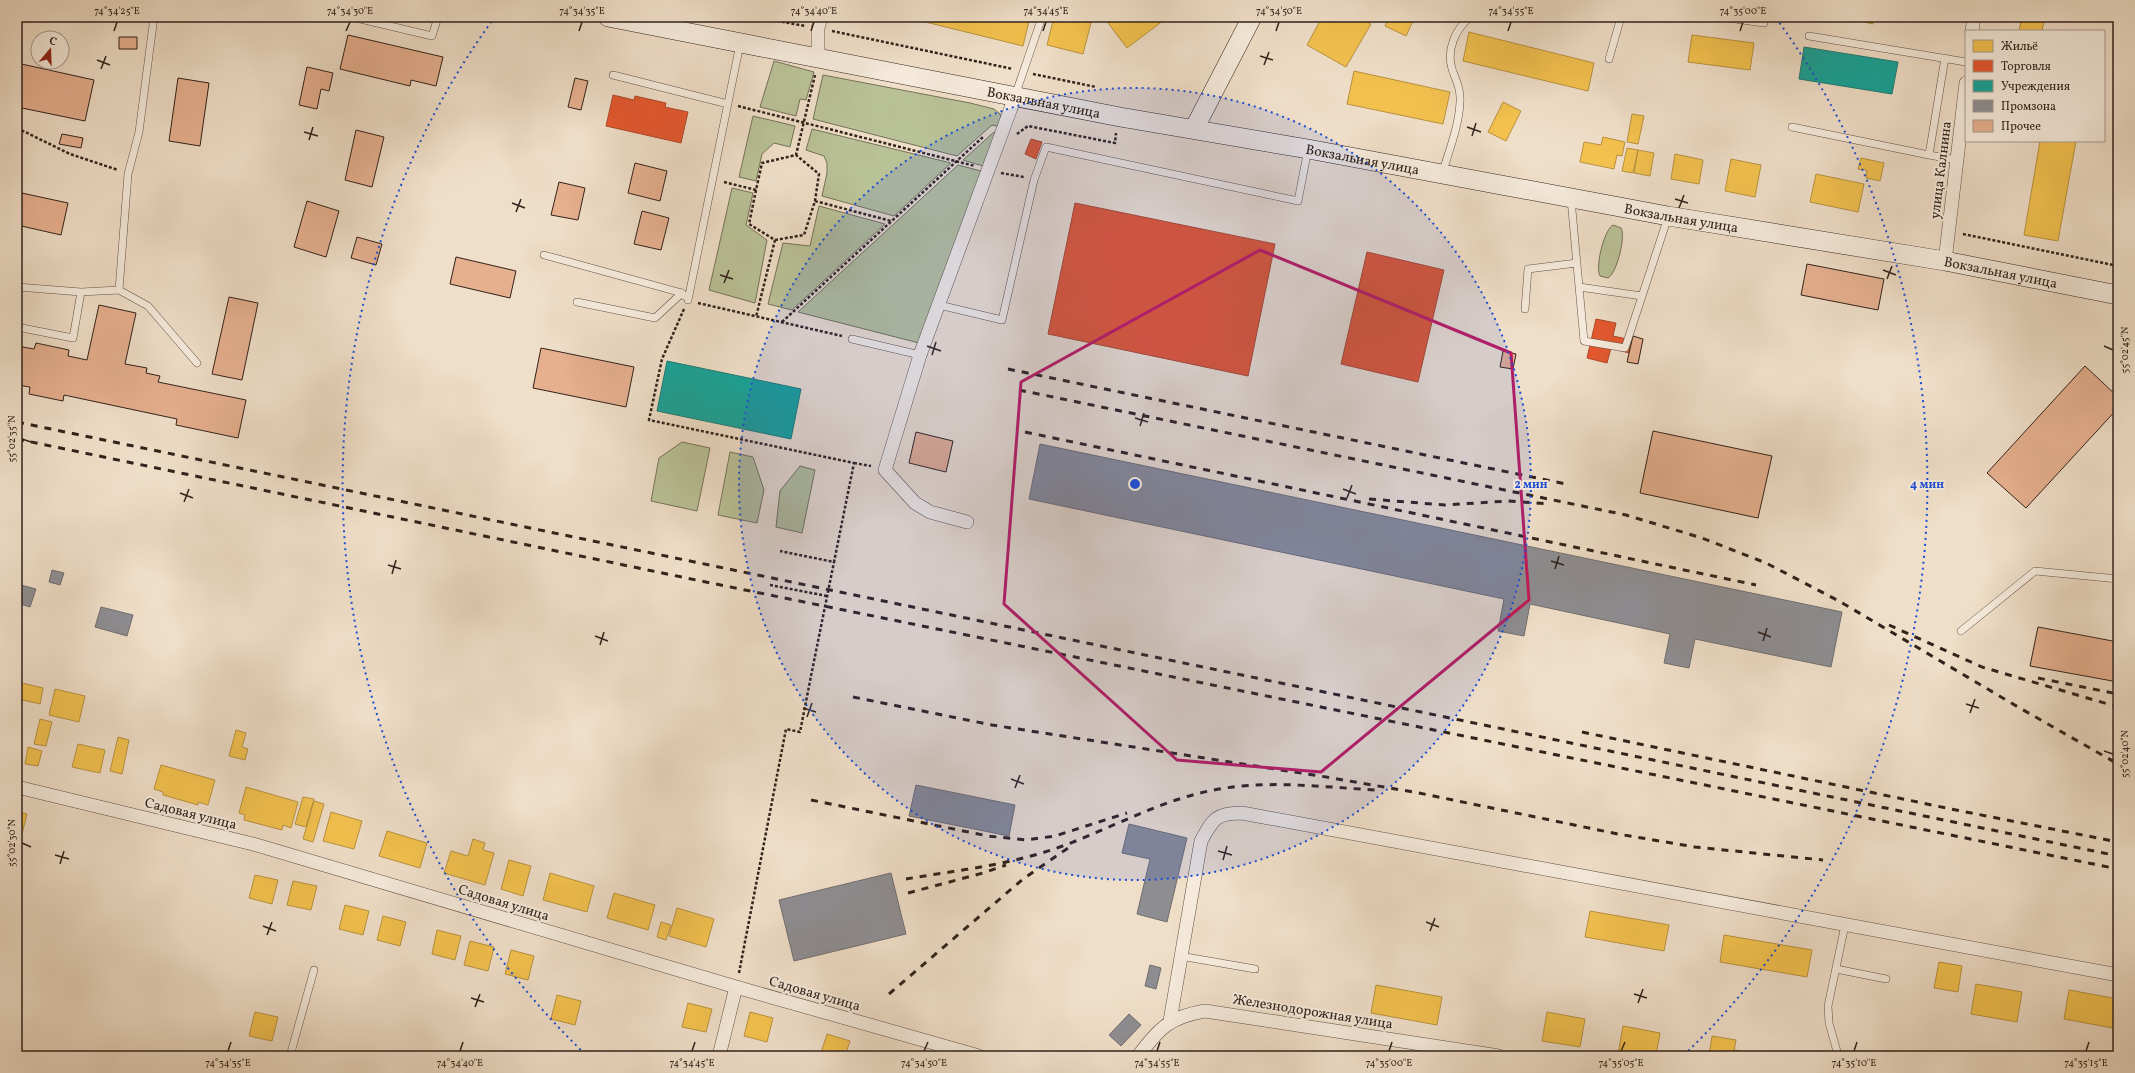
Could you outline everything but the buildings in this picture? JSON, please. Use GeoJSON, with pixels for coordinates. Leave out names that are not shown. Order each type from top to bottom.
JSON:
{"type":"FeatureCollection","features":[{"type":"Feature","properties":{"kind":"main road","name":"Вокзальная улица"},"geometry":{"type":"LineString","coordinates":[[608,17],[679,24],[740,43],[1120,117],[1308,149],[1668,216],[1945,261],[2118,295]]}},
{"type":"Feature","properties":{"kind":"main road"},"geometry":{"type":"LineString","coordinates":[[1194,129],[1252,17]]}},
{"type":"Feature","properties":{"kind":"street"},"geometry":{"type":"LineString","coordinates":[[1972,30],[1974,17]]}},
{"type":"Feature","properties":{"kind":"street"},"geometry":{"type":"LineString","coordinates":[[818,59],[820,23]]}},
{"type":"Feature","properties":{"kind":"street","name":"улица Калнина"},"geometry":{"type":"LineString","coordinates":[[1945,261],[1965,92]]}},
{"type":"Feature","properties":{"kind":"street"},"geometry":{"type":"LineString","coordinates":[[967,522],[930,512],[915,503],[885,470],[920,355],[1015,96]]}},
{"type":"Feature","properties":{"kind":"street","name":"Садовая улица"},"geometry":{"type":"LineString","coordinates":[[17,787],[253,844],[736,987],[979,1056]]}},
{"type":"Feature","properties":{"kind":"street"},"geometry":{"type":"LineString","coordinates":[[1170,1021],[1201,841],[1212,821],[1227,813],[1242,813],[1845,926],[2118,975]]}},
{"type":"Feature","properties":{"kind":"street"},"geometry":{"type":"LineString","coordinates":[[719,1056],[736,987]]}},
{"type":"Feature","properties":{"kind":"street","name":"Железнодорожная улица"},"geometry":{"type":"LineString","coordinates":[[1138,1056],[1152,1037],[1170,1021],[1185,1014],[1205,1011],[1450,1052],[1499,1056]]}},
{"type":"Feature","properties":{"kind":"lane"},"geometry":{"type":"LineString","coordinates":[[119,290],[128,174],[139,132],[154,17]]}},
{"type":"Feature","properties":{"kind":"lane"},"geometry":{"type":"LineString","coordinates":[[352,17],[432,36],[438,17]]}},
{"type":"Feature","properties":{"kind":"lane"},"geometry":{"type":"LineString","coordinates":[[384,25],[385,17]]}},
{"type":"Feature","properties":{"kind":"lane"},"geometry":{"type":"LineString","coordinates":[[1015,96],[1042,17]]}},
{"type":"Feature","properties":{"kind":"lane"},"geometry":{"type":"LineString","coordinates":[[1442,174],[1457,121],[1460,101],[1459,87],[1452,67],[1451,52],[1454,38],[1460,26],[1470,17]]}},
{"type":"Feature","properties":{"kind":"lane"},"geometry":{"type":"LineString","coordinates":[[1609,59],[1621,17]]}},
{"type":"Feature","properties":{"kind":"lane"},"geometry":{"type":"LineString","coordinates":[[1721,17],[1764,23]]}},
{"type":"Feature","properties":{"kind":"lane"},"geometry":{"type":"LineString","coordinates":[[1809,36],[1965,62]]}},
{"type":"Feature","properties":{"kind":"lane"},"geometry":{"type":"LineString","coordinates":[[688,300],[740,43]]}},
{"type":"Feature","properties":{"kind":"lane"},"geometry":{"type":"LineString","coordinates":[[1929,155],[1945,58]]}},
{"type":"Feature","properties":{"kind":"lane"},"geometry":{"type":"LineString","coordinates":[[613,75],[728,104]]}},
{"type":"Feature","properties":{"kind":"lane"},"geometry":{"type":"LineString","coordinates":[[1792,127],[1957,160]]}},
{"type":"Feature","properties":{"kind":"lane"},"geometry":{"type":"LineString","coordinates":[[939,305],[1002,320],[1034,180],[1046,147],[1298,201],[1308,149]]}},
{"type":"Feature","properties":{"kind":"lane"},"geometry":{"type":"LineString","coordinates":[[1571,199],[1584,342],[1625,348],[1668,216]]}},
{"type":"Feature","properties":{"kind":"lane"},"geometry":{"type":"LineString","coordinates":[[544,255],[682,293],[688,300]]}},
{"type":"Feature","properties":{"kind":"lane"},"geometry":{"type":"LineString","coordinates":[[1524,309],[1528,269],[1577,263]]}},
{"type":"Feature","properties":{"kind":"lane"},"geometry":{"type":"LineString","coordinates":[[17,287],[81,292],[119,290],[148,306],[197,363]]}},
{"type":"Feature","properties":{"kind":"lane"},"geometry":{"type":"LineString","coordinates":[[1579,287],[1642,296]]}},
{"type":"Feature","properties":{"kind":"lane"},"geometry":{"type":"LineString","coordinates":[[17,327],[73,338],[81,292]]}},
{"type":"Feature","properties":{"kind":"lane"},"geometry":{"type":"LineString","coordinates":[[577,302],[655,318],[682,293]]}},
{"type":"Feature","properties":{"kind":"lane"},"geometry":{"type":"LineString","coordinates":[[852,338],[920,355]]}},
{"type":"Feature","properties":{"kind":"lane"},"geometry":{"type":"LineString","coordinates":[[1961,630],[2035,571],[2118,579]]}},
{"type":"Feature","properties":{"kind":"lane"},"geometry":{"type":"LineString","coordinates":[[1838,1055],[1829,1023],[1828,1006],[1845,926]]}},
{"type":"Feature","properties":{"kind":"lane"},"geometry":{"type":"LineString","coordinates":[[1180,956],[1255,969]]}},
{"type":"Feature","properties":{"kind":"lane"},"geometry":{"type":"LineString","coordinates":[[1836,969],[1886,979]]}},
{"type":"Feature","properties":{"kind":"lane"},"geometry":{"type":"LineString","coordinates":[[290,1056],[314,970]]}},
{"type":"Feature","properties":{"kind":"path"},"geometry":{"type":"LineString","coordinates":[[757,17],[820,23],[1018,70]]}},
{"type":"Feature","properties":{"kind":"path"},"geometry":{"type":"LineString","coordinates":[[796,155],[818,59]]}},
{"type":"Feature","properties":{"kind":"path"},"geometry":{"type":"LineString","coordinates":[[1026,72],[1096,87]]}},
{"type":"Feature","properties":{"kind":"path"},"geometry":{"type":"LineString","coordinates":[[728,104],[1034,180]]}},
{"type":"Feature","properties":{"kind":"path"},"geometry":{"type":"LineString","coordinates":[[782,323],[957,160],[994,128],[1017,134],[1028,126],[1115,143],[1120,117]]}},
{"type":"Feature","properties":{"kind":"path"},"geometry":{"type":"LineString","coordinates":[[17,128],[70,154],[128,174]]}},
{"type":"Feature","properties":{"kind":"path"},"geometry":{"type":"LineString","coordinates":[[796,155],[819,174],[815,201],[804,235],[775,240],[749,224],[762,164],[796,155]]}},
{"type":"Feature","properties":{"kind":"path"},"geometry":{"type":"LineString","coordinates":[[712,179],[756,190]]}},
{"type":"Feature","properties":{"kind":"path"},"geometry":{"type":"LineString","coordinates":[[815,201],[892,221]]}},
{"type":"Feature","properties":{"kind":"path"},"geometry":{"type":"LineString","coordinates":[[1948,231],[2118,266]]}},
{"type":"Feature","properties":{"kind":"path"},"geometry":{"type":"LineString","coordinates":[[756,317],[775,240]]}},
{"type":"Feature","properties":{"kind":"path"},"geometry":{"type":"LineString","coordinates":[[736,987],[786,729],[800,732],[854,463],[649,420],[662,359],[688,300],[756,317],[852,338]]}},
{"type":"Feature","properties":{"kind":"path"},"geometry":{"type":"LineString","coordinates":[[780,551],[834,562]]}},
{"type":"Feature","properties":{"kind":"path"},"geometry":{"type":"LineString","coordinates":[[770,585],[827,596]]}},
{"type":"Feature","properties":{"kind":"highlighted area"},"geometry":{"type":"Polygon","coordinates":[[[1260,250],[1511,353],[1529,600],[1321,772],[1177,760],[1004,604],[1021,382],[1260,250]]]}},
{"type":"Feature","properties":{"kind":"green space"},"geometry":{"type":"Polygon","coordinates":[[[774,61],[814,72],[806,100],[800,99],[796,116],[760,107],[774,61]]]}},
{"type":"Feature","properties":{"kind":"green space"},"geometry":{"type":"Polygon","coordinates":[[[823,75],[970,103],[994,109],[1000,114],[1002,120],[1001,127],[992,125],[957,156],[813,119],[823,75]]]}},
{"type":"Feature","properties":{"kind":"green space"},"geometry":{"type":"Polygon","coordinates":[[[753,116],[795,126],[790,147],[774,143],[762,154],[756,181],[739,177],[753,116]]]}},
{"type":"Feature","properties":{"kind":"green space"},"geometry":{"type":"Polygon","coordinates":[[[812,129],[951,163],[894,216],[822,196],[827,173],[827,163],[824,156],[806,150],[812,129]]]}},
{"type":"Feature","properties":{"kind":"green space"},"geometry":{"type":"Polygon","coordinates":[[[994,132],[1000,134],[986,167],[963,160],[994,132]]]}},
{"type":"Feature","properties":{"kind":"green space"},"geometry":{"type":"Polygon","coordinates":[[[958,165],[985,172],[919,343],[798,312],[958,165]]]}},
{"type":"Feature","properties":{"kind":"green space"},"geometry":{"type":"Polygon","coordinates":[[[732,188],[753,193],[746,225],[767,240],[755,303],[709,290],[732,188]]]}},
{"type":"Feature","properties":{"kind":"green space"},"geometry":{"type":"Polygon","coordinates":[[[819,206],[885,224],[792,310],[768,304],[783,243],[810,246],[819,206]]]}},
{"type":"Feature","properties":{"kind":"green space"},"geometry":{"type":"Polygon","coordinates":[[[1613,225],[1621,228],[1622,238],[1620,254],[1615,269],[1608,278],[1600,276],[1599,265],[1601,249],[1606,234],[1613,225]]]}},
{"type":"Feature","properties":{"kind":"green space"},"geometry":{"type":"Polygon","coordinates":[[[682,442],[710,448],[697,511],[651,501],[659,458],[682,442]]]}},
{"type":"Feature","properties":{"kind":"green space"},"geometry":{"type":"Polygon","coordinates":[[[730,452],[753,457],[764,490],[757,523],[718,515],[730,452]]]}},
{"type":"Feature","properties":{"kind":"green space"},"geometry":{"type":"Polygon","coordinates":[[[800,466],[815,470],[802,533],[776,527],[780,491],[800,466]]]}},
{"type":"Feature","properties":{"kind":"railway"},"geometry":{"type":"LineString","coordinates":[[1008,369],[1566,484]]}},
{"type":"Feature","properties":{"kind":"railway"},"geometry":{"type":"LineString","coordinates":[[1019,390],[1626,515],[1702,538],[1766,563],[1839,601],[2018,707],[2118,764]]}},
{"type":"Feature","properties":{"kind":"railway"},"geometry":{"type":"LineString","coordinates":[[17,422],[2118,856]]}},
{"type":"Feature","properties":{"kind":"railway"},"geometry":{"type":"LineString","coordinates":[[1025,432],[1756,585]]}},
{"type":"Feature","properties":{"kind":"railway"},"geometry":{"type":"LineString","coordinates":[[17,439],[696,580],[2118,869]]}},
{"type":"Feature","properties":{"kind":"railway"},"geometry":{"type":"LineString","coordinates":[[1369,499],[1445,505],[1508,501],[1550,504]]}},
{"type":"Feature","properties":{"kind":"railway"},"geometry":{"type":"LineString","coordinates":[[1889,625],[1982,667],[2118,707]]}},
{"type":"Feature","properties":{"kind":"railway"},"geometry":{"type":"LineString","coordinates":[[2038,678],[2118,694]]}},
{"type":"Feature","properties":{"kind":"railway"},"geometry":{"type":"LineString","coordinates":[[853,697],[992,725],[1320,776],[1419,793],[1618,834],[1695,847],[1823,860]]}},
{"type":"Feature","properties":{"kind":"railway"},"geometry":{"type":"LineString","coordinates":[[1582,732],[1951,809],[2118,842]]}},
{"type":"Feature","properties":{"kind":"railway"},"geometry":{"type":"LineString","coordinates":[[906,879],[985,866],[1031,856],[1076,841],[1164,804],[1186,797],[1229,787],[1250,785],[1292,785],[1375,790]]}},
{"type":"Feature","properties":{"kind":"railway"},"geometry":{"type":"LineString","coordinates":[[811,800],[988,836],[1026,840],[1055,836],[1127,813]]}},
{"type":"Feature","properties":{"kind":"railway"},"geometry":{"type":"LineString","coordinates":[[889,994],[1023,879],[1071,846]]}},
{"type":"Feature","properties":{"kind":"railway"},"geometry":{"type":"LineString","coordinates":[[908,893],[983,873],[1006,865]]}}]}
